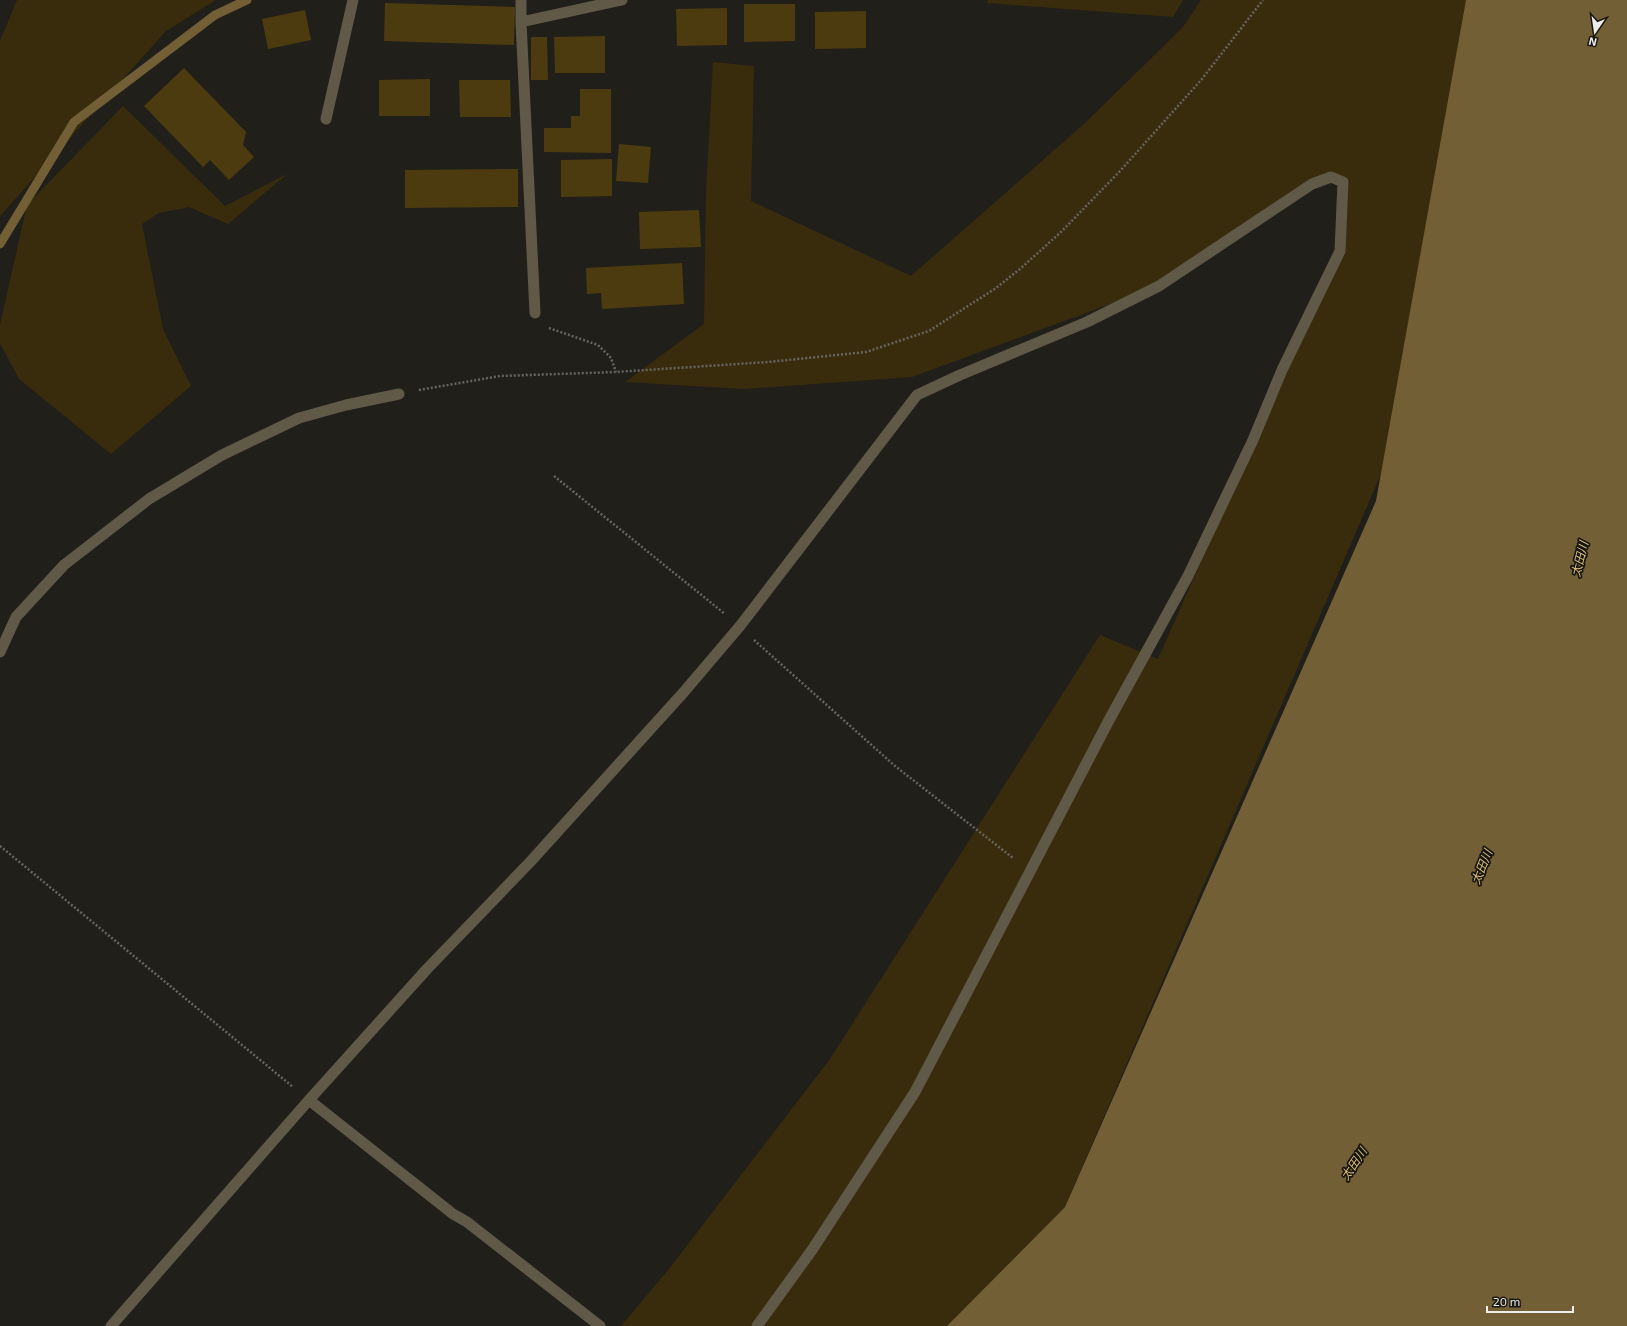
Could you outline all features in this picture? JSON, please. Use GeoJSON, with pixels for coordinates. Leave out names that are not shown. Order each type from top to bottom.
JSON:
{"type":"FeatureCollection","features":[{"type":"Feature","properties":{"kind":"street"},"geometry":{"type":"LineString","coordinates":[[326,119],[353,0]]}},
{"type":"Feature","properties":{"kind":"street"},"geometry":{"type":"LineString","coordinates":[[521,0],[535,313]]}},
{"type":"Feature","properties":{"kind":"street"},"geometry":{"type":"LineString","coordinates":[[521,22],[622,0]]}},
{"type":"Feature","properties":{"kind":"street"},"geometry":{"type":"LineString","coordinates":[[112,1326],[309,1100],[427,969],[532,861],[683,693],[740,626],[917,395],[960,375],[1087,322],[1159,286],[1312,184],[1331,177],[1343,182],[1340,251],[1282,370],[1253,440],[1188,576],[1029,871],[915,1092],[812,1250],[757,1326]]}},
{"type":"Feature","properties":{"kind":"street"},"geometry":{"type":"LineString","coordinates":[[0,652],[16,617],[64,565],[149,499],[222,455],[299,418],[346,405],[399,394]]}},
{"type":"Feature","properties":{"kind":"street"},"geometry":{"type":"LineString","coordinates":[[309,1100],[453,1214],[467,1222],[600,1326]]}},
{"type":"Feature","properties":{"kind":"path"},"geometry":{"type":"LineString","coordinates":[[399,394],[500,376],[616,372],[768,362],[866,352],[929,331],[996,288],[1020,269],[1061,232],[1122,170],[1202,79],[1263,0]]}},
{"type":"Feature","properties":{"kind":"path"},"geometry":{"type":"LineString","coordinates":[[535,313],[539,324],[598,345],[611,358],[616,372]]}},
{"type":"Feature","properties":{"kind":"path"},"geometry":{"type":"LineString","coordinates":[[554,476],[740,626],[894,766],[1029,871]]}},
{"type":"Feature","properties":{"kind":"path"},"geometry":{"type":"LineString","coordinates":[[0,846],[309,1100]]}},
{"type":"Feature","properties":{"kind":"shaded area"},"geometry":{"type":"Polygon","coordinates":[[[17,0],[216,0],[166,31],[0,216],[0,41],[17,0]]]}},
{"type":"Feature","properties":{"kind":"shaded area"},"geometry":{"type":"Polygon","coordinates":[[[988,0],[1183,0],[1173,17],[987,3],[988,0]]]}},
{"type":"Feature","properties":{"kind":"shaded area"},"geometry":{"type":"Polygon","coordinates":[[[1201,0],[1494,0],[1488,38],[1381,474],[1065,1207],[947,1326],[621,1326],[669,1269],[830,1059],[1100,635],[1158,659],[1316,300],[1340,251],[1343,182],[1331,177],[1159,286],[912,377],[743,389],[625,382],[704,324],[706,192],[713,62],[754,66],[751,201],[911,276],[1085,123],[1183,27],[1201,0]]]}},
{"type":"Feature","properties":{"kind":"shaded area"},"geometry":{"type":"Polygon","coordinates":[[[123,106],[225,206],[287,174],[228,224],[189,207],[159,213],[142,224],[163,329],[191,386],[111,454],[19,379],[0,343],[0,325],[27,205],[123,106]]]}},
{"type":"Feature","properties":{"kind":"water","name":"太田川"},"geometry":{"type":"Polygon","coordinates":[[[1466,0],[1627,0],[1627,1326],[947,1326],[1065,1207],[1376,501],[1466,0]]]}},
{"type":"Feature","properties":{"kind":"building"},"geometry":{"type":"Polygon","coordinates":[[[385,3],[515,7],[514,45],[384,41],[385,3]]]}},
{"type":"Feature","properties":{"kind":"building"},"geometry":{"type":"Polygon","coordinates":[[[744,4],[795,4],[795,41],[744,42],[744,4]]]}},
{"type":"Feature","properties":{"kind":"building"},"geometry":{"type":"Polygon","coordinates":[[[727,8],[727,45],[677,46],[676,9],[727,8]]]}},
{"type":"Feature","properties":{"kind":"building"},"geometry":{"type":"Polygon","coordinates":[[[305,10],[311,40],[268,49],[262,19],[305,10]]]}},
{"type":"Feature","properties":{"kind":"building"},"geometry":{"type":"Polygon","coordinates":[[[866,11],[866,48],[815,49],[815,12],[866,11]]]}},
{"type":"Feature","properties":{"kind":"building"},"geometry":{"type":"Polygon","coordinates":[[[605,36],[605,73],[555,73],[554,37],[605,36]]]}},
{"type":"Feature","properties":{"kind":"building"},"geometry":{"type":"Polygon","coordinates":[[[531,37],[547,37],[548,80],[531,80],[531,37]]]}},
{"type":"Feature","properties":{"kind":"building"},"geometry":{"type":"Polygon","coordinates":[[[184,68],[246,132],[243,145],[254,157],[229,180],[210,160],[203,167],[144,106],[184,68]]]}},
{"type":"Feature","properties":{"kind":"building"},"geometry":{"type":"Polygon","coordinates":[[[430,79],[430,116],[379,116],[379,80],[430,79]]]}},
{"type":"Feature","properties":{"kind":"building"},"geometry":{"type":"Polygon","coordinates":[[[459,80],[510,80],[511,117],[460,117],[459,80]]]}},
{"type":"Feature","properties":{"kind":"building"},"geometry":{"type":"Polygon","coordinates":[[[580,89],[611,89],[611,153],[544,152],[544,128],[571,128],[571,116],[580,116],[580,89]]]}},
{"type":"Feature","properties":{"kind":"building"},"geometry":{"type":"Polygon","coordinates":[[[619,144],[651,147],[648,183],[616,181],[619,144]]]}},
{"type":"Feature","properties":{"kind":"building"},"geometry":{"type":"Polygon","coordinates":[[[612,159],[612,196],[561,197],[561,160],[612,159]]]}},
{"type":"Feature","properties":{"kind":"building"},"geometry":{"type":"Polygon","coordinates":[[[518,169],[518,207],[405,208],[405,170],[518,169]]]}},
{"type":"Feature","properties":{"kind":"building"},"geometry":{"type":"Polygon","coordinates":[[[699,210],[701,247],[640,249],[639,212],[699,210]]]}},
{"type":"Feature","properties":{"kind":"building"},"geometry":{"type":"Polygon","coordinates":[[[682,263],[684,304],[602,309],[601,293],[587,294],[586,268],[682,263]]]}},
{"type":"Feature","properties":{"kind":"waterway"},"geometry":{"type":"LineString","coordinates":[[0,244],[74,122],[215,15],[247,0]]}}]}
